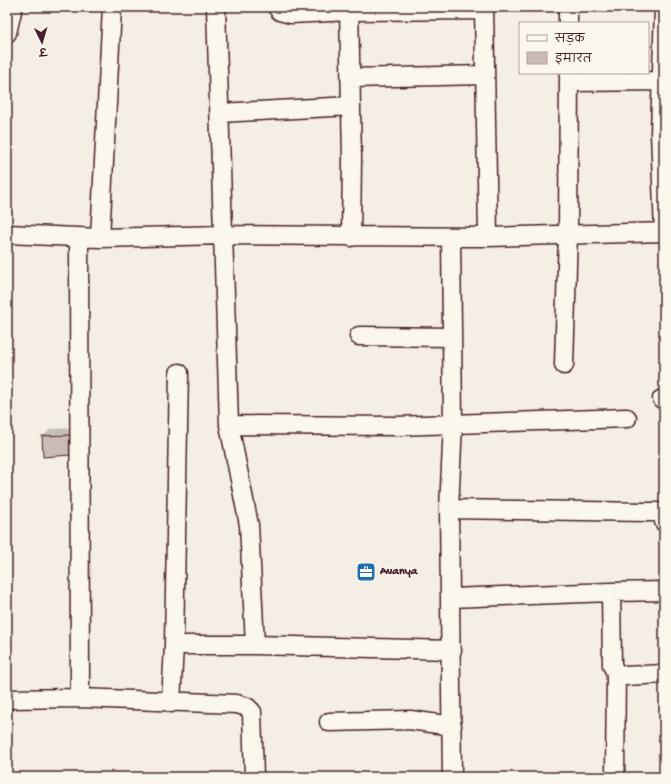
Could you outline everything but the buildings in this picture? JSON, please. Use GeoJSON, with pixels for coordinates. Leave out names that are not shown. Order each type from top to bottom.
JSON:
{"type":"FeatureCollection","features":[{"type":"Feature","properties":{"kind":"street"},"geometry":{"type":"LineString","coordinates":[[7,32],[13,7]]}},
{"type":"Feature","properties":{"kind":"street"},"geometry":{"type":"LineString","coordinates":[[100,238],[112,7]]}},
{"type":"Feature","properties":{"kind":"street"},"geometry":{"type":"LineString","coordinates":[[216,7],[229,426],[248,518],[255,645]]}},
{"type":"Feature","properties":{"kind":"street"},"geometry":{"type":"LineString","coordinates":[[277,7],[280,11],[291,14],[349,9],[484,8],[488,236]]}},
{"type":"Feature","properties":{"kind":"street"},"geometry":{"type":"LineString","coordinates":[[568,7],[568,22]]}},
{"type":"Feature","properties":{"kind":"street"},"geometry":{"type":"LineString","coordinates":[[7,234],[79,238],[223,235],[451,237],[568,233],[664,232],[660,133],[663,81],[664,7]]}},
{"type":"Feature","properties":{"kind":"street"},"geometry":{"type":"LineString","coordinates":[[349,9],[351,237]]}},
{"type":"Feature","properties":{"kind":"street"},"geometry":{"type":"LineString","coordinates":[[350,78],[485,76]]}},
{"type":"Feature","properties":{"kind":"street"},"geometry":{"type":"LineString","coordinates":[[564,365],[568,233],[569,77],[663,81]]}},
{"type":"Feature","properties":{"kind":"street"},"geometry":{"type":"LineString","coordinates":[[220,113],[351,106]]}},
{"type":"Feature","properties":{"kind":"street"},"geometry":{"type":"LineString","coordinates":[[451,237],[453,423],[449,509],[452,650],[452,777]]}},
{"type":"Feature","properties":{"kind":"street"},"geometry":{"type":"LineString","coordinates":[[79,238],[80,698]]}},
{"type":"Feature","properties":{"kind":"street"},"geometry":{"type":"LineString","coordinates":[[359,336],[452,337]]}},
{"type":"Feature","properties":{"kind":"street"},"geometry":{"type":"LineString","coordinates":[[171,703],[174,645],[179,373]]}},
{"type":"Feature","properties":{"kind":"street"},"geometry":{"type":"LineString","coordinates":[[229,426],[396,426],[627,418]]}},
{"type":"Feature","properties":{"kind":"street"},"geometry":{"type":"LineString","coordinates":[[449,509],[658,512],[664,518],[664,522]]}},
{"type":"Feature","properties":{"kind":"street"},"geometry":{"type":"LineString","coordinates":[[451,598],[664,591]]}},
{"type":"Feature","properties":{"kind":"street"},"geometry":{"type":"LineString","coordinates":[[611,592],[612,665],[616,673],[615,777]]}},
{"type":"Feature","properties":{"kind":"street"},"geometry":{"type":"LineString","coordinates":[[174,645],[255,645],[452,650]]}},
{"type":"Feature","properties":{"kind":"street"},"geometry":{"type":"LineString","coordinates":[[616,673],[625,676],[664,674]]}},
{"type":"Feature","properties":{"kind":"street"},"geometry":{"type":"LineString","coordinates":[[7,699],[80,698],[171,703],[237,704],[247,707],[252,712],[254,777]]}},
{"type":"Feature","properties":{"kind":"street"},"geometry":{"type":"LineString","coordinates":[[329,722],[410,720],[452,726]]}},
{"type":"Feature","properties":{"kind":"place","name":"Avanya"},"geometry":{"type":"Point","coordinates":[366,572]}}]}
